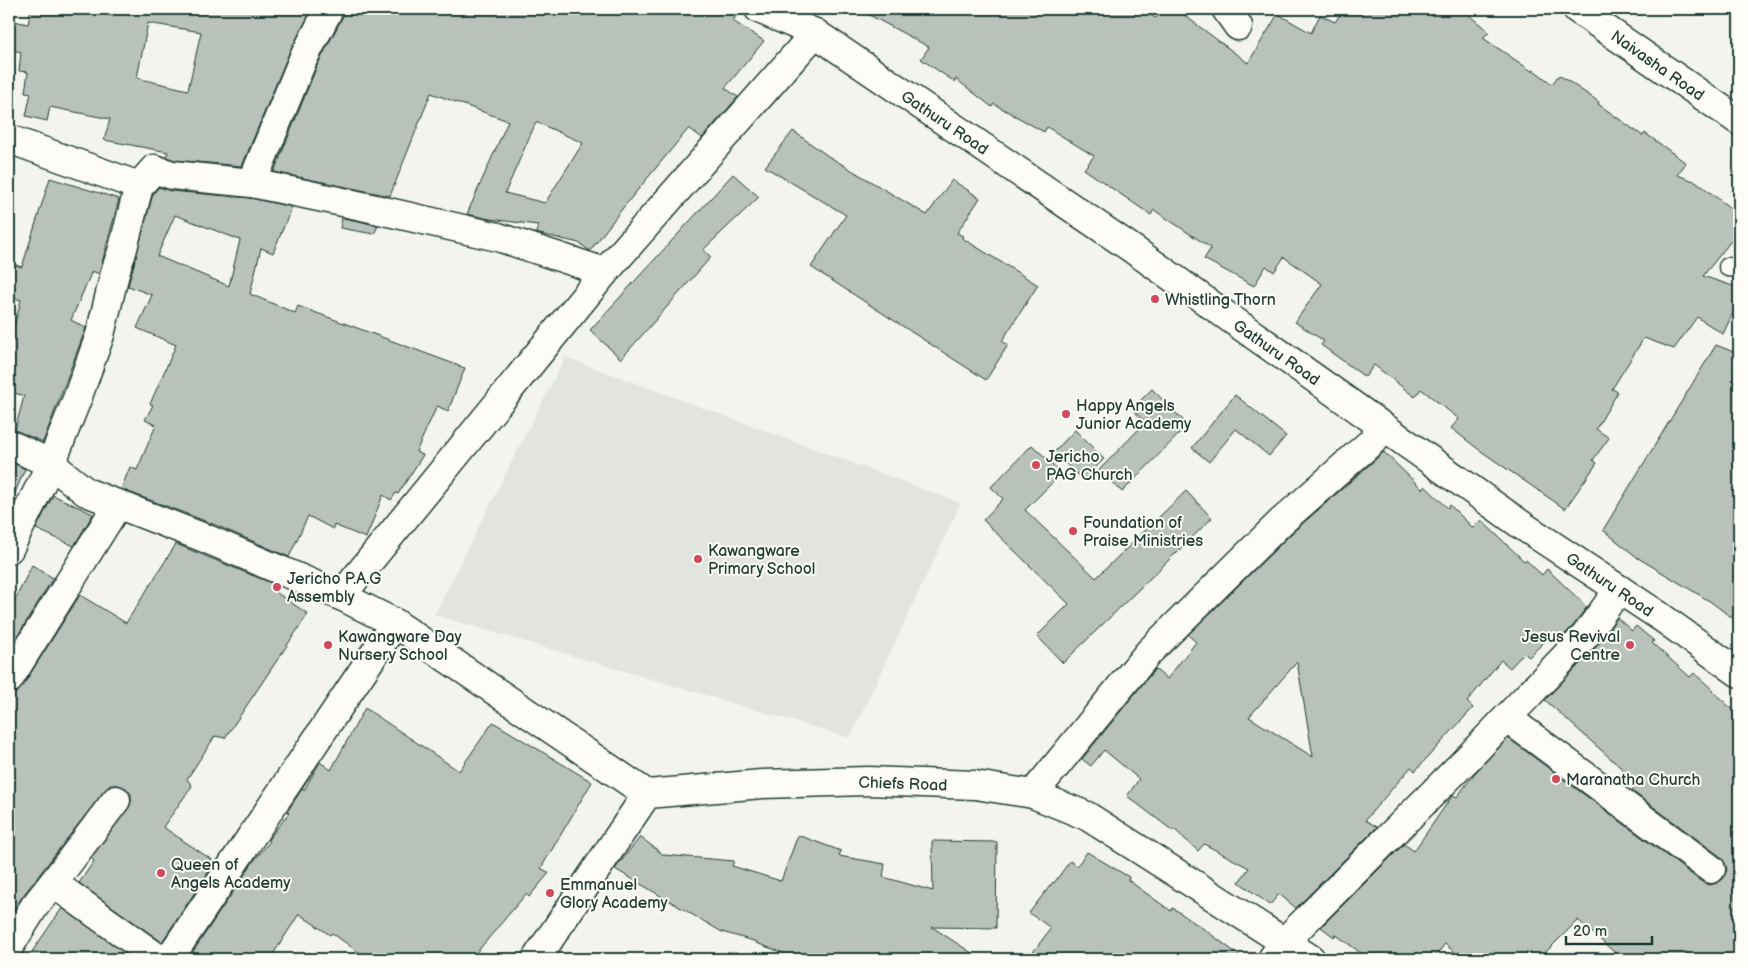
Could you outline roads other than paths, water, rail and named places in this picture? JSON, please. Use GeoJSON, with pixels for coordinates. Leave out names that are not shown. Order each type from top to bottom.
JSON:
{"type":"FeatureCollection","features":[{"type":"Feature","properties":{"kind":"street"},"geometry":{"type":"LineString","coordinates":[[252,183],[303,59],[329,9]]}},
{"type":"Feature","properties":{"kind":"street","name":"Gathuru Road"},"geometry":{"type":"LineString","coordinates":[[759,9],[815,33],[1131,248],[1523,526],[1739,673]]}},
{"type":"Feature","properties":{"kind":"street","name":"Naivasha Road"},"geometry":{"type":"LineString","coordinates":[[1581,10],[1739,121]]}},
{"type":"Feature","properties":{"kind":"street"},"geometry":{"type":"LineString","coordinates":[[341,596],[605,272],[815,33]]}},
{"type":"Feature","properties":{"kind":"street"},"geometry":{"type":"LineString","coordinates":[[9,139],[139,186]]}},
{"type":"Feature","properties":{"kind":"street"},"geometry":{"type":"LineString","coordinates":[[9,549],[50,464],[77,400],[100,335],[139,186],[154,169],[172,175],[252,183],[498,237],[605,272]]}},
{"type":"Feature","properties":{"kind":"street"},"geometry":{"type":"LineString","coordinates":[[1033,794],[1149,652],[1281,522],[1386,430]]}},
{"type":"Feature","properties":{"kind":"street"},"geometry":{"type":"LineString","coordinates":[[9,444],[50,464],[86,492],[207,539],[341,596],[395,623],[647,794],[536,959]]}},
{"type":"Feature","properties":{"kind":"street"},"geometry":{"type":"LineString","coordinates":[[9,678],[118,504]]}},
{"type":"Feature","properties":{"kind":"street"},"geometry":{"type":"LineString","coordinates":[[1278,950],[1586,636],[1618,589]]}},
{"type":"Feature","properties":{"kind":"street"},"geometry":{"type":"LineString","coordinates":[[169,959],[395,623]]}},
{"type":"Feature","properties":{"kind":"street"},"geometry":{"type":"LineString","coordinates":[[1507,718],[1711,869]]}},
{"type":"Feature","properties":{"kind":"street","name":"Chiefs Road"},"geometry":{"type":"LineString","coordinates":[[647,794],[762,784],[868,781],[974,785],[1033,794],[1087,816],[1278,950],[1311,959]]}},
{"type":"Feature","properties":{"kind":"street"},"geometry":{"type":"LineString","coordinates":[[9,947],[34,907],[116,800]]}},
{"type":"Feature","properties":{"kind":"street"},"geometry":{"type":"LineString","coordinates":[[53,883],[159,959]]}},
{"type":"Feature","properties":{"kind":"place","name":"Whistling Thorn"},"geometry":{"type":"Point","coordinates":[1155,299]}},
{"type":"Feature","properties":{"kind":"place","name":"Happy Angels Junior Academy"},"geometry":{"type":"Point","coordinates":[1066,414]}},
{"type":"Feature","properties":{"kind":"place","name":"Jericho PAG Church"},"geometry":{"type":"Point","coordinates":[1036,465]}},
{"type":"Feature","properties":{"kind":"place","name":"Foundation of Praise Ministries"},"geometry":{"type":"Point","coordinates":[1073,531]}},
{"type":"Feature","properties":{"kind":"place","name":"Kawangware Primary School"},"geometry":{"type":"Point","coordinates":[698,559]}},
{"type":"Feature","properties":{"kind":"place","name":"Jericho P.A.G Assembly"},"geometry":{"type":"Point","coordinates":[277,587]}},
{"type":"Feature","properties":{"kind":"place","name":"Kawangware Day Nursery School"},"geometry":{"type":"Point","coordinates":[328,645]}},
{"type":"Feature","properties":{"kind":"place","name":"Jesus Revival Centre"},"geometry":{"type":"Point","coordinates":[1630,645]}},
{"type":"Feature","properties":{"kind":"place","name":"Maranatha Church"},"geometry":{"type":"Point","coordinates":[1556,779]}},
{"type":"Feature","properties":{"kind":"place","name":"Queen of Angels Academy"},"geometry":{"type":"Point","coordinates":[161,873]}},
{"type":"Feature","properties":{"kind":"place","name":"Emmanuel Glory Academy"},"geometry":{"type":"Point","coordinates":[550,893]}}]}
